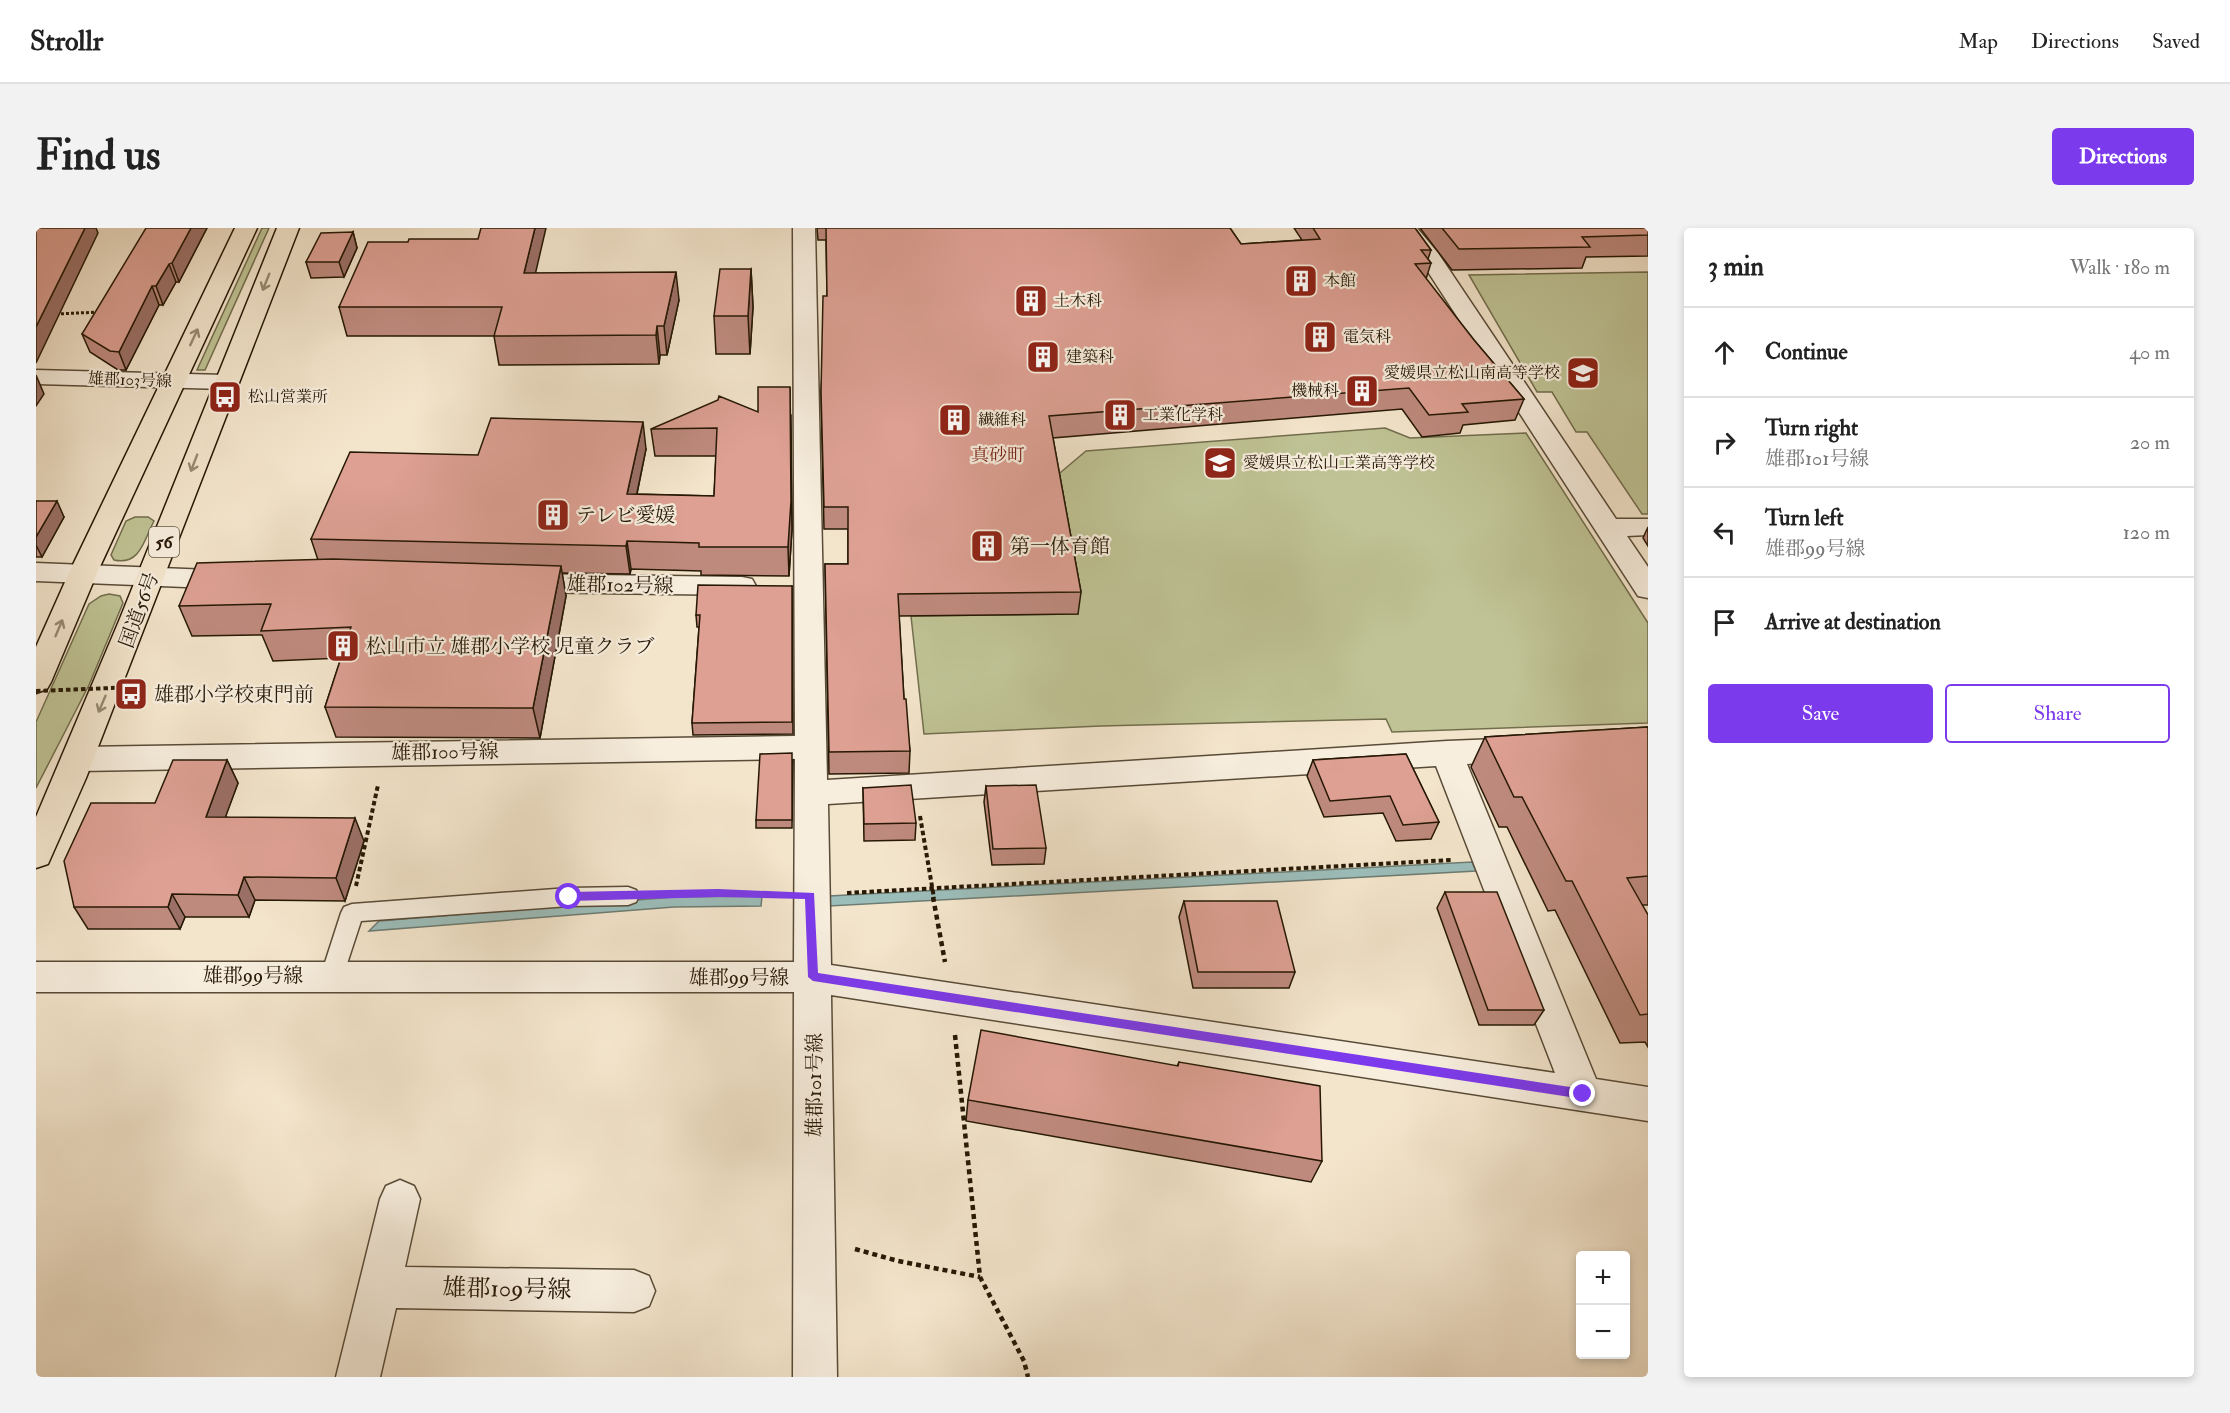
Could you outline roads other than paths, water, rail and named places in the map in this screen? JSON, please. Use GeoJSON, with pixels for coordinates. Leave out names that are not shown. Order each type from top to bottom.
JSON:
{"type":"FeatureCollection","features":[{"type":"Feature","properties":{"kind":"highway"},"geometry":{"type":"LineString","coordinates":[[36,682],[83,573],[246,228]]}},
{"type":"Feature","properties":{"kind":"highway","name":"国道56号"},"geometry":{"type":"LineString","coordinates":[[36,855],[80,759],[225,382],[288,228]]}},
{"type":"Feature","properties":{"kind":"street","name":"雄郡101号線"},"geometry":{"type":"LineString","coordinates":[[804,228],[789,587],[811,747],[810,896],[813,977],[815,1377]]}},
{"type":"Feature","properties":{"kind":"street"},"geometry":{"type":"LineString","coordinates":[[1406,228],[1430,258],[1648,589]]}},
{"type":"Feature","properties":{"kind":"street","name":"雄郡103号線"},"geometry":{"type":"LineString","coordinates":[[36,377],[225,382]]}},
{"type":"Feature","properties":{"kind":"street"},"geometry":{"type":"LineString","coordinates":[[1608,528],[1648,527]]}},
{"type":"Feature","properties":{"kind":"street"},"geometry":{"type":"LineString","coordinates":[[36,572],[83,573],[150,580],[264,579]]}},
{"type":"Feature","properties":{"kind":"street","name":"雄郡102号線"},"geometry":{"type":"LineString","coordinates":[[495,583],[789,587]]}},
{"type":"Feature","properties":{"kind":"street","name":"雄郡100号線"},"geometry":{"type":"LineString","coordinates":[[80,759],[811,747]]}},
{"type":"Feature","properties":{"kind":"street"},"geometry":{"type":"LineString","coordinates":[[811,793],[1553,747]]}},
{"type":"Feature","properties":{"kind":"street"},"geometry":{"type":"LineString","coordinates":[[1447,753],[1583,1094]]}},
{"type":"Feature","properties":{"kind":"street","name":"雄郡99号線"},"geometry":{"type":"LineString","coordinates":[[36,977],[333,975],[813,977],[1648,1104]]}},
{"type":"Feature","properties":{"kind":"street"},"geometry":{"type":"LineString","coordinates":[[358,1377],[400,1199]]}},
{"type":"Feature","properties":{"kind":"street","name":"雄郡109号線"},"geometry":{"type":"LineString","coordinates":[[380,1287],[634,1291]]}},
{"type":"Feature","properties":{"kind":"lane"},"geometry":{"type":"LineString","coordinates":[[333,975],[352,913],[569,897],[628,896]]}},
{"type":"Feature","properties":{"kind":"water"},"geometry":{"type":"Polygon","coordinates":[[[1472,862],[1476,871],[829,906],[829,896],[1472,862]]]}},
{"type":"Feature","properties":{"kind":"water"},"geometry":{"type":"Polygon","coordinates":[[[762,896],[761,906],[674,907],[369,931],[379,921],[674,897],[762,896]]]}},
{"type":"Feature","properties":{"kind":"place","name":"本館"},"geometry":{"type":"Point","coordinates":[1301,281]}},
{"type":"Feature","properties":{"kind":"place","name":"土木科"},"geometry":{"type":"Point","coordinates":[1031,301]}},
{"type":"Feature","properties":{"kind":"place","name":"電気科"},"geometry":{"type":"Point","coordinates":[1320,337]}},
{"type":"Feature","properties":{"kind":"place","name":"建築科"},"geometry":{"type":"Point","coordinates":[1043,357]}},
{"type":"Feature","properties":{"kind":"place","name":"愛媛県立松山南高等学校"},"geometry":{"type":"Point","coordinates":[1583,373]}},
{"type":"Feature","properties":{"kind":"place","name":"機械科"},"geometry":{"type":"Point","coordinates":[1362,391]}},
{"type":"Feature","properties":{"kind":"place","name":"松山営業所"},"geometry":{"type":"Point","coordinates":[225,397]}},
{"type":"Feature","properties":{"kind":"place","name":"工業化学科"},"geometry":{"type":"Point","coordinates":[1120,415]}},
{"type":"Feature","properties":{"kind":"place","name":"繊維科"},"geometry":{"type":"Point","coordinates":[955,420]}},
{"type":"Feature","properties":{"kind":"place","name":"愛媛県立松山工業高等学校"},"geometry":{"type":"Point","coordinates":[1220,463]}},
{"type":"Feature","properties":{"kind":"place","name":"テレビ愛媛"},"geometry":{"type":"Point","coordinates":[553,515]}},
{"type":"Feature","properties":{"kind":"place","name":"第一体育館"},"geometry":{"type":"Point","coordinates":[987,546]}},
{"type":"Feature","properties":{"kind":"place","name":"松山市立 雄郡小学校 児童クラブ"},"geometry":{"type":"Point","coordinates":[343,646]}},
{"type":"Feature","properties":{"kind":"place","name":"雄郡小学校東門前"},"geometry":{"type":"Point","coordinates":[131,694]}},
{"type":"Feature","properties":{"kind":"district","name":"真砂町"},"geometry":{"type":"Point","coordinates":[998,455]}}]}
